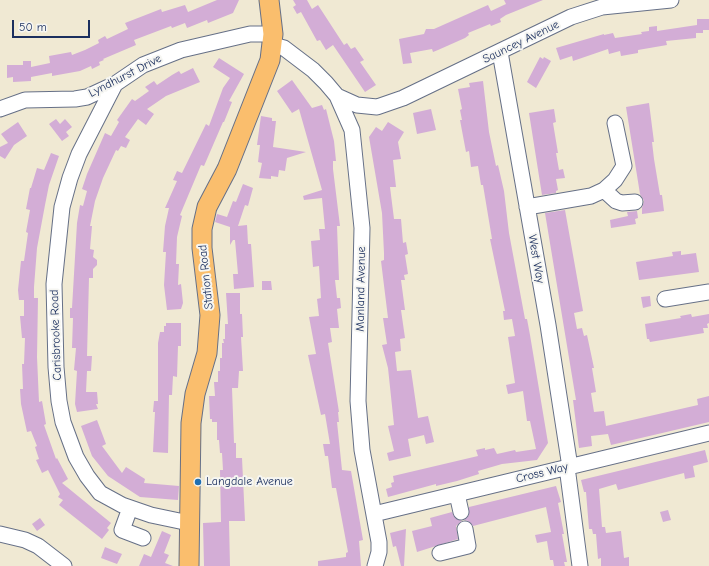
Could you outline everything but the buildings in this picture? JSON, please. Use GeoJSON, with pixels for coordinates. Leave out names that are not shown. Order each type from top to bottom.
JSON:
{"type":"FeatureCollection","features":[{"type":"Feature","properties":{"kind":"main road","name":"Station Road"},"geometry":{"type":"LineString","coordinates":[[189,566],[191,423],[195,394],[207,353],[210,315],[202,248],[202,229],[207,208],[235,148],[270,60],[273,40],[269,0]]}},
{"type":"Feature","properties":{"kind":"street","name":"Sauncey Avenue"},"geometry":{"type":"LineString","coordinates":[[352,130],[365,116],[377,107],[403,98],[571,17],[602,7],[671,0]]}},
{"type":"Feature","properties":{"kind":"street","name":"Lyndhurst Drive"},"geometry":{"type":"LineString","coordinates":[[0,109],[25,100],[75,99],[87,97],[115,84],[143,65],[181,50],[250,34],[273,40]]}},
{"type":"Feature","properties":{"kind":"street","name":"Manland Avenue"},"geometry":{"type":"LineString","coordinates":[[273,40],[312,70],[337,96],[352,130],[362,228],[358,401],[362,450],[379,542],[379,552],[375,566]]}},
{"type":"Feature","properties":{"kind":"street","name":"West Way"},"geometry":{"type":"LineString","coordinates":[[500,52],[548,325],[580,566]]}},
{"type":"Feature","properties":{"kind":"street","name":"Carisbrooke Road"},"geometry":{"type":"LineString","coordinates":[[115,84],[79,154],[70,178],[62,207],[54,284],[54,329],[59,400],[63,422],[74,452],[87,476],[100,493],[130,508],[167,520],[189,523]]}},
{"type":"Feature","properties":{"kind":"street","name":"Sauncey Avenue"},"geometry":{"type":"LineString","coordinates":[[337,96],[357,105],[377,107]]}},
{"type":"Feature","properties":{"kind":"street"},"geometry":{"type":"LineString","coordinates":[[527,207],[590,196],[604,190],[620,174],[624,166],[615,123]]}},
{"type":"Feature","properties":{"kind":"street"},"geometry":{"type":"LineString","coordinates":[[604,190],[616,201],[622,203],[635,202]]}},
{"type":"Feature","properties":{"kind":"street"},"geometry":{"type":"LineString","coordinates":[[665,299],[709,292]]}},
{"type":"Feature","properties":{"kind":"street","name":"Cross Way"},"geometry":{"type":"LineString","coordinates":[[374,514],[709,433]]}},
{"type":"Feature","properties":{"kind":"street"},"geometry":{"type":"LineString","coordinates":[[457,494],[461,512]]}},
{"type":"Feature","properties":{"kind":"street"},"geometry":{"type":"LineString","coordinates":[[130,508],[122,530],[143,538]]}},
{"type":"Feature","properties":{"kind":"street"},"geometry":{"type":"LineString","coordinates":[[440,553],[468,546],[465,529]]}},
{"type":"Feature","properties":{"kind":"street"},"geometry":{"type":"LineString","coordinates":[[0,534],[25,540],[38,546],[64,566]]}},
{"type":"Feature","properties":{"kind":"place","name":"Langdale Avenue"},"geometry":{"type":"Point","coordinates":[198,482]}}]}
